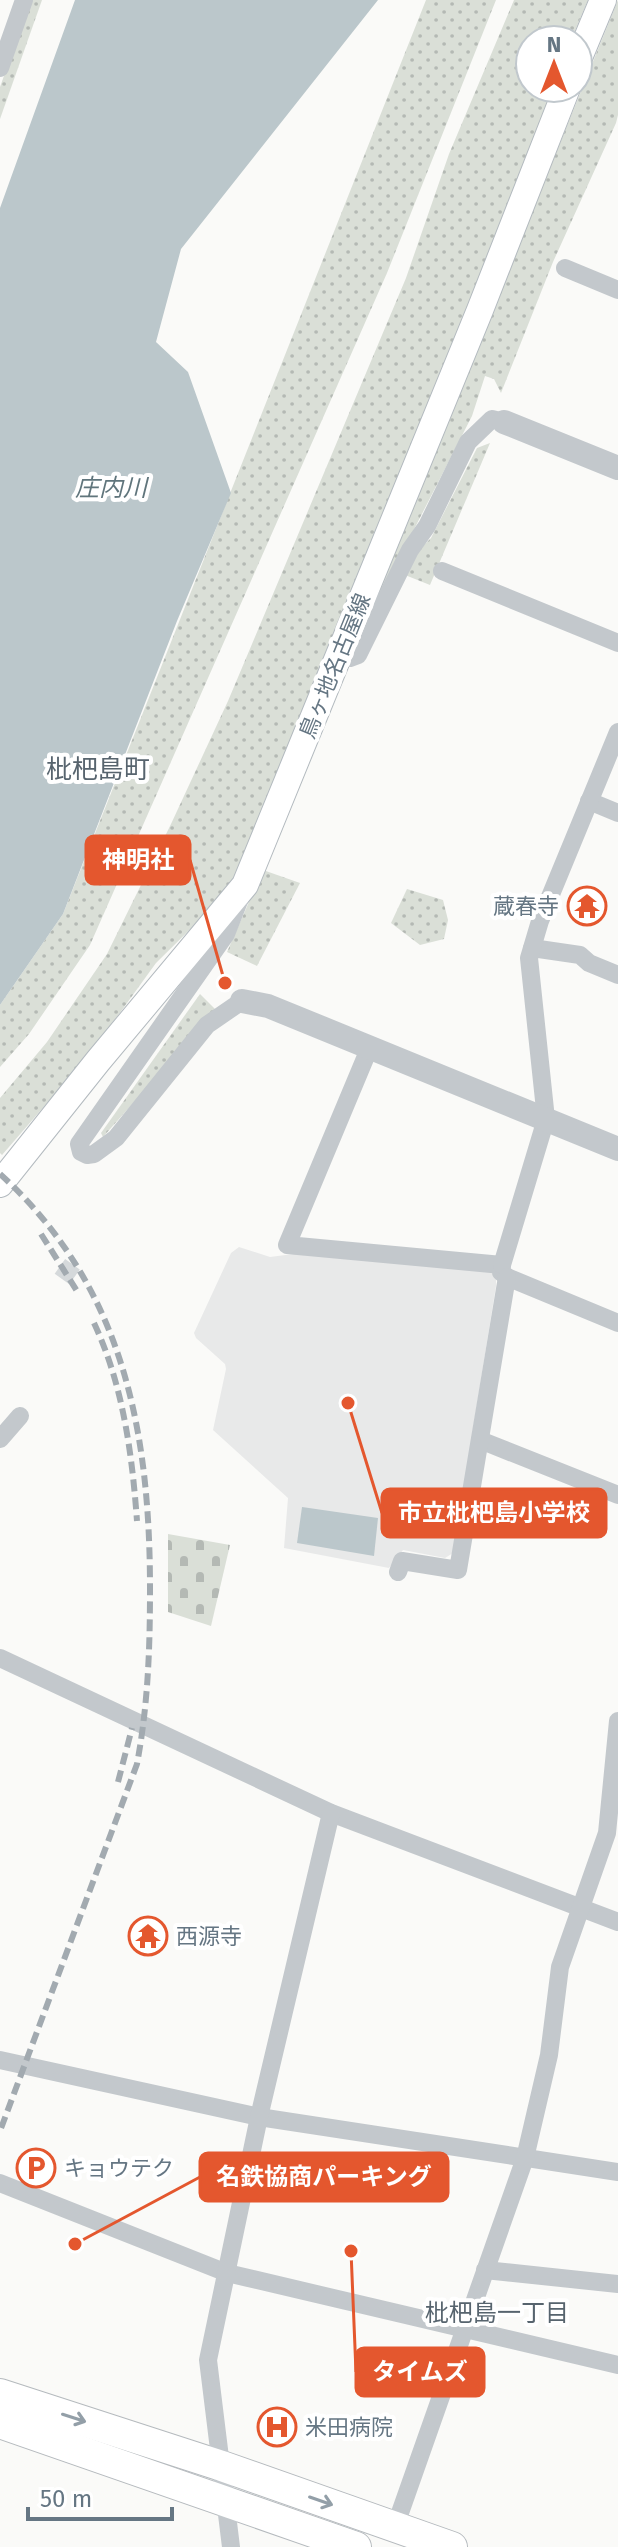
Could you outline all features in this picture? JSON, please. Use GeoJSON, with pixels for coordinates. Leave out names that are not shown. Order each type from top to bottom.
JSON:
{"type":"FeatureCollection","features":[{"type":"Feature","properties":{"kind":"main road"},"geometry":{"type":"LineString","coordinates":[[593,24],[603,0]]}},
{"type":"Feature","properties":{"kind":"main road","name":"鳥ヶ地名古屋線"},"geometry":{"type":"LineString","coordinates":[[0,1184],[245,885],[561,104]]}},
{"type":"Feature","properties":{"kind":"main road"},"geometry":{"type":"LineString","coordinates":[[0,2394],[222,2466],[452,2547]]}},
{"type":"Feature","properties":{"kind":"main road"},"geometry":{"type":"LineString","coordinates":[[0,2423],[356,2547]]}},
{"type":"Feature","properties":{"kind":"street"},"geometry":{"type":"LineString","coordinates":[[0,68],[24,0]]}},
{"type":"Feature","properties":{"kind":"street"},"geometry":{"type":"LineString","coordinates":[[565,268],[618,290]]}},
{"type":"Feature","properties":{"kind":"street"},"geometry":{"type":"LineString","coordinates":[[339,657],[358,655],[468,442],[492,419],[618,468]]}},
{"type":"Feature","properties":{"kind":"street"},"geometry":{"type":"LineString","coordinates":[[442,571],[618,643]]}},
{"type":"Feature","properties":{"kind":"street"},"geometry":{"type":"LineString","coordinates":[[398,1572],[402,1561],[458,1570],[504,1271],[546,1119],[529,958],[540,921],[618,732]]}},
{"type":"Feature","properties":{"kind":"street"},"geometry":{"type":"LineString","coordinates":[[589,801],[618,813]]}},
{"type":"Feature","properties":{"kind":"street"},"geometry":{"type":"LineString","coordinates":[[245,885],[226,934],[79,1144],[81,1152],[94,1154],[116,1138],[207,1025],[242,1001],[268,1006],[618,1149]]}},
{"type":"Feature","properties":{"kind":"street"},"geometry":{"type":"LineString","coordinates":[[532,948],[580,955],[589,963],[618,975]]}},
{"type":"Feature","properties":{"kind":"street"},"geometry":{"type":"LineString","coordinates":[[369,1049],[287,1245],[504,1271],[618,1323]]}},
{"type":"Feature","properties":{"kind":"street"},"geometry":{"type":"LineString","coordinates":[[0,1439],[20,1416]]}},
{"type":"Feature","properties":{"kind":"street"},"geometry":{"type":"LineString","coordinates":[[480,1440],[618,1495]]}},
{"type":"Feature","properties":{"kind":"street"},"geometry":{"type":"LineString","coordinates":[[0,1658],[331,1813],[618,1922]]}},
{"type":"Feature","properties":{"kind":"street"},"geometry":{"type":"LineString","coordinates":[[395,2527],[525,2158],[549,2055],[560,1967],[607,1833],[618,1721]]}},
{"type":"Feature","properties":{"kind":"street"},"geometry":{"type":"LineString","coordinates":[[231,2547],[208,2360],[259,2117],[331,1813]]}},
{"type":"Feature","properties":{"kind":"street"},"geometry":{"type":"LineString","coordinates":[[0,2060],[259,2117],[618,2172]]}},
{"type":"Feature","properties":{"kind":"street"},"geometry":{"type":"LineString","coordinates":[[0,2183],[227,2273],[618,2365]]}},
{"type":"Feature","properties":{"kind":"street"},"geometry":{"type":"LineString","coordinates":[[485,2270],[618,2284]]}},
{"type":"Feature","properties":{"kind":"shaded area"},"geometry":{"type":"Polygon","coordinates":[[[239,1247],[270,1257],[301,1253],[496,1271],[453,1553],[445,1558],[403,1550],[389,1568],[284,1548],[288,1498],[213,1430],[226,1369],[225,1364],[194,1333],[231,1253],[239,1247]]]}},
{"type":"Feature","properties":{"kind":"green space"},"geometry":{"type":"Polygon","coordinates":[[[31,0],[42,0],[0,119],[0,87],[31,0]]]}},
{"type":"Feature","properties":{"kind":"green space"},"geometry":{"type":"Polygon","coordinates":[[[426,0],[496,0],[387,273],[90,945],[29,1034],[0,1067],[0,1005],[63,914],[426,0]]]}},
{"type":"Feature","properties":{"kind":"green space"},"geometry":{"type":"Polygon","coordinates":[[[514,0],[588,0],[578,24],[514,24],[514,104],[547,104],[473,300],[234,886],[156,963],[93,1050],[2,1155],[0,1098],[47,1042],[107,954],[171,824],[228,701],[406,278],[449,154],[514,0]]]}},
{"type":"Feature","properties":{"kind":"green space"},"geometry":{"type":"Polygon","coordinates":[[[618,0],[616,123],[553,262],[501,393],[494,379],[485,376],[472,416],[362,631],[576,104],[594,104],[594,59],[618,0]]]}},
{"type":"Feature","properties":{"kind":"green space"},"geometry":{"type":"Polygon","coordinates":[[[490,443],[430,585],[405,575],[419,550],[431,538],[477,448],[490,443]]]}},
{"type":"Feature","properties":{"kind":"green space"},"geometry":{"type":"Polygon","coordinates":[[[263,870],[300,883],[257,966],[227,952],[263,870]]]}},
{"type":"Feature","properties":{"kind":"green space"},"geometry":{"type":"Polygon","coordinates":[[[407,889],[443,900],[448,920],[444,939],[420,945],[391,923],[407,889]]]}},
{"type":"Feature","properties":{"kind":"green space"},"geometry":{"type":"Polygon","coordinates":[[[200,994],[216,1010],[103,1137],[101,1133],[200,994]]]}},
{"type":"Feature","properties":{"kind":"green space"},"geometry":{"type":"Polygon","coordinates":[[[168,1534],[230,1545],[211,1626],[168,1612],[168,1534]]]}},
{"type":"Feature","properties":{"kind":"water","name":"庄内川"},"geometry":{"type":"Polygon","coordinates":[[[75,0],[378,0],[181,249],[156,342],[188,372],[231,493],[177,621],[63,914],[0,1005],[0,208],[75,0]]]}},
{"type":"Feature","properties":{"kind":"water"},"geometry":{"type":"Polygon","coordinates":[[[302,1507],[378,1518],[374,1556],[297,1543],[302,1507]]]}},
{"type":"Feature","properties":{"kind":"tunnel"},"geometry":{"type":"LineString","coordinates":[[62,1279],[77,1258]]}},
{"type":"Feature","properties":{"kind":"railway"},"geometry":{"type":"LineString","coordinates":[[0,1174],[42,1217],[75,1264],[102,1313],[121,1364],[135,1417],[144,1473],[150,1589],[148,1677],[137,1764],[0,2131]]}},
{"type":"Feature","properties":{"kind":"railway"},"geometry":{"type":"LineString","coordinates":[[41,1234],[77,1291]]}},
{"type":"Feature","properties":{"kind":"railway"},"geometry":{"type":"LineString","coordinates":[[94,1323],[119,1395],[137,1521]]}},
{"type":"Feature","properties":{"kind":"railway"},"geometry":{"type":"LineString","coordinates":[[118,1782],[132,1728]]}},
{"type":"Feature","properties":{"kind":"place","name":"蔵春寺"},"geometry":{"type":"Point","coordinates":[587,906]}},
{"type":"Feature","properties":{"kind":"place","name":"神明社"},"geometry":{"type":"Point","coordinates":[225,983]}},
{"type":"Feature","properties":{"kind":"place","name":"市立枇杷島小学校"},"geometry":{"type":"Point","coordinates":[348,1403]}},
{"type":"Feature","properties":{"kind":"place","name":"西源寺"},"geometry":{"type":"Point","coordinates":[148,1936]}},
{"type":"Feature","properties":{"kind":"place","name":"キョウテク"},"geometry":{"type":"Point","coordinates":[36,2168]}},
{"type":"Feature","properties":{"kind":"place","name":"名鉄協商パーキング"},"geometry":{"type":"Point","coordinates":[75,2244]}},
{"type":"Feature","properties":{"kind":"place","name":"タイムズ"},"geometry":{"type":"Point","coordinates":[351,2251]}},
{"type":"Feature","properties":{"kind":"place","name":"米田病院"},"geometry":{"type":"Point","coordinates":[277,2427]}},
{"type":"Feature","properties":{"kind":"district","name":"枇杷島町"},"geometry":{"type":"Point","coordinates":[98,769]}},
{"type":"Feature","properties":{"kind":"district","name":"枇杷島一丁目"},"geometry":{"type":"Point","coordinates":[497,2313]}}]}
